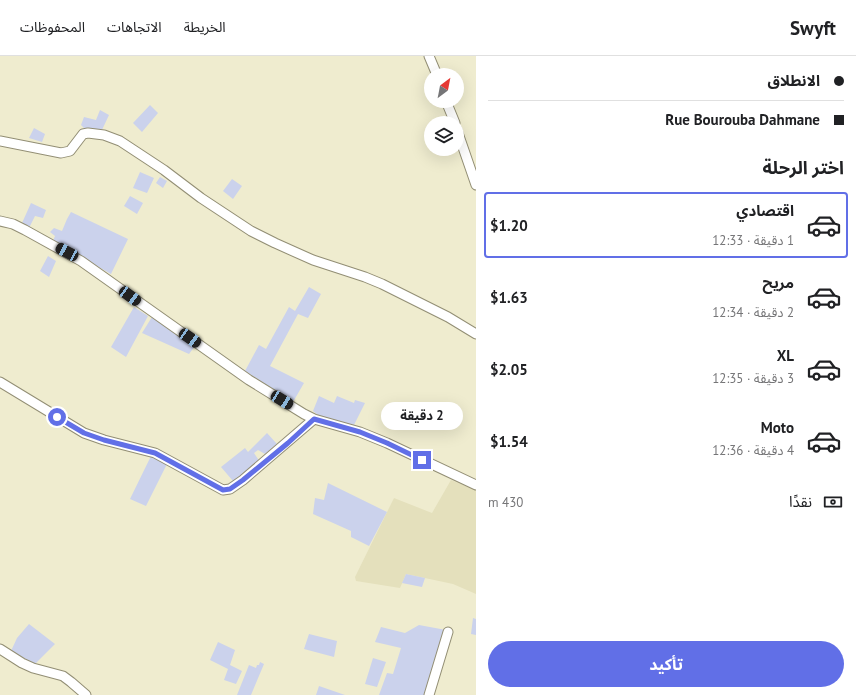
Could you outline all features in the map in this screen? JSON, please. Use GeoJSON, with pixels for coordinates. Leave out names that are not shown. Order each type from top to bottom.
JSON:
{"type":"FeatureCollection","features":[{"type":"Feature","properties":{"kind":"street"},"geometry":{"type":"LineString","coordinates":[[429,56],[433,68]]}},
{"type":"Feature","properties":{"kind":"street"},"geometry":{"type":"LineString","coordinates":[[0,141],[61,153],[70,151],[83,134],[88,133],[104,135],[120,141],[251,231],[313,260],[365,276],[448,318],[476,334]]}},
{"type":"Feature","properties":{"kind":"street"},"geometry":{"type":"LineString","coordinates":[[464,150],[476,185]]}},
{"type":"Feature","properties":{"kind":"street"},"geometry":{"type":"LineString","coordinates":[[0,221],[13,224],[81,261],[249,380],[314,419],[355,430],[380,440],[476,486]]}},
{"type":"Feature","properties":{"kind":"street"},"geometry":{"type":"LineString","coordinates":[[0,382],[84,433],[104,440],[155,453],[223,490],[230,489],[243,480],[288,443],[314,419]]}},
{"type":"Feature","properties":{"kind":"street"},"geometry":{"type":"LineString","coordinates":[[429,695],[448,632]]}},
{"type":"Feature","properties":{"kind":"street"},"geometry":{"type":"LineString","coordinates":[[0,649],[33,668],[63,676],[86,695]]}},
{"type":"Feature","properties":{"kind":"shaded area"},"geometry":{"type":"Polygon","coordinates":[[[451,480],[476,490],[476,594],[453,584],[406,574],[400,588],[356,581],[355,577],[394,498],[432,513],[451,480]]]}},
{"type":"Feature","properties":{"kind":"building"},"geometry":{"type":"Polygon","coordinates":[[[150,105],[158,113],[142,132],[133,123],[150,105]]]}},
{"type":"Feature","properties":{"kind":"building"},"geometry":{"type":"Polygon","coordinates":[[[100,110],[109,115],[101,132],[85,129],[81,125],[84,117],[96,120],[100,110]]]}},
{"type":"Feature","properties":{"kind":"building"},"geometry":{"type":"Polygon","coordinates":[[[34,128],[45,134],[42,142],[29,138],[34,128]]]}},
{"type":"Feature","properties":{"kind":"building"},"geometry":{"type":"Polygon","coordinates":[[[140,172],[154,178],[147,193],[133,188],[140,172]]]}},
{"type":"Feature","properties":{"kind":"building"},"geometry":{"type":"Polygon","coordinates":[[[160,177],[167,181],[163,188],[156,183],[160,177]]]}},
{"type":"Feature","properties":{"kind":"building"},"geometry":{"type":"Polygon","coordinates":[[[232,179],[242,186],[233,199],[223,191],[232,179]]]}},
{"type":"Feature","properties":{"kind":"building"},"geometry":{"type":"Polygon","coordinates":[[[130,196],[143,203],[137,214],[124,206],[130,196]]]}},
{"type":"Feature","properties":{"kind":"building"},"geometry":{"type":"Polygon","coordinates":[[[31,203],[46,210],[43,218],[35,216],[29,228],[22,223],[31,203]]]}},
{"type":"Feature","properties":{"kind":"building"},"geometry":{"type":"Polygon","coordinates":[[[71,212],[128,239],[111,274],[53,241],[55,236],[50,232],[54,228],[62,231],[71,212]]]}},
{"type":"Feature","properties":{"kind":"building"},"geometry":{"type":"Polygon","coordinates":[[[48,256],[56,261],[49,277],[40,271],[48,256]]]}},
{"type":"Feature","properties":{"kind":"building"},"geometry":{"type":"Polygon","coordinates":[[[309,287],[321,294],[308,318],[298,314],[270,366],[304,383],[293,402],[245,371],[259,345],[266,349],[289,307],[295,311],[309,287]]]}},
{"type":"Feature","properties":{"kind":"building"},"geometry":{"type":"Polygon","coordinates":[[[134,307],[148,316],[126,357],[111,347],[134,307]]]}},
{"type":"Feature","properties":{"kind":"building"},"geometry":{"type":"Polygon","coordinates":[[[152,317],[195,346],[189,354],[142,333],[152,317]]]}},
{"type":"Feature","properties":{"kind":"building"},"geometry":{"type":"Polygon","coordinates":[[[319,396],[334,403],[337,396],[354,403],[355,400],[365,403],[354,425],[327,419],[313,411],[319,396]]]}},
{"type":"Feature","properties":{"kind":"building"},"geometry":{"type":"Polygon","coordinates":[[[267,433],[277,444],[265,454],[258,450],[254,453],[260,462],[233,481],[221,467],[245,448],[248,452],[267,433]]]}},
{"type":"Feature","properties":{"kind":"building"},"geometry":{"type":"Polygon","coordinates":[[[151,456],[167,464],[146,506],[130,499],[151,456]]]}},
{"type":"Feature","properties":{"kind":"building"},"geometry":{"type":"Polygon","coordinates":[[[328,483],[387,512],[369,546],[351,537],[351,531],[313,514],[315,498],[324,500],[328,483]]]}},
{"type":"Feature","properties":{"kind":"building"},"geometry":{"type":"Polygon","coordinates":[[[406,574],[425,578],[422,587],[402,583],[406,574]]]}},
{"type":"Feature","properties":{"kind":"building"},"geometry":{"type":"Polygon","coordinates":[[[473,618],[476,619],[476,635],[471,634],[473,618]]]}},
{"type":"Feature","properties":{"kind":"building"},"geometry":{"type":"Polygon","coordinates":[[[29,624],[55,644],[35,664],[11,651],[17,638],[29,624]]]}},
{"type":"Feature","properties":{"kind":"building"},"geometry":{"type":"Polygon","coordinates":[[[419,625],[446,630],[426,695],[379,695],[387,673],[393,674],[401,648],[375,642],[381,627],[405,633],[419,625]]]}},
{"type":"Feature","properties":{"kind":"building"},"geometry":{"type":"Polygon","coordinates":[[[309,634],[337,641],[334,657],[304,649],[309,634]]]}},
{"type":"Feature","properties":{"kind":"building"},"geometry":{"type":"Polygon","coordinates":[[[218,642],[235,650],[230,665],[242,671],[236,684],[224,680],[228,669],[210,660],[218,642]]]}},
{"type":"Feature","properties":{"kind":"building"},"geometry":{"type":"Polygon","coordinates":[[[373,658],[386,662],[377,687],[365,684],[373,658]]]}},
{"type":"Feature","properties":{"kind":"building"},"geometry":{"type":"Polygon","coordinates":[[[260,662],[264,664],[251,695],[237,695],[249,665],[256,668],[260,662]]]}},
{"type":"Feature","properties":{"kind":"building"},"geometry":{"type":"Polygon","coordinates":[[[319,686],[345,695],[316,695],[319,686]]]}},
{"type":"Feature","properties":{"kind":"route"},"geometry":{"type":"LineString","coordinates":[[57,417],[84,433],[104,440],[155,453],[223,490],[230,489],[243,480],[288,443],[314,419],[360,432],[422,460]]}}]}
